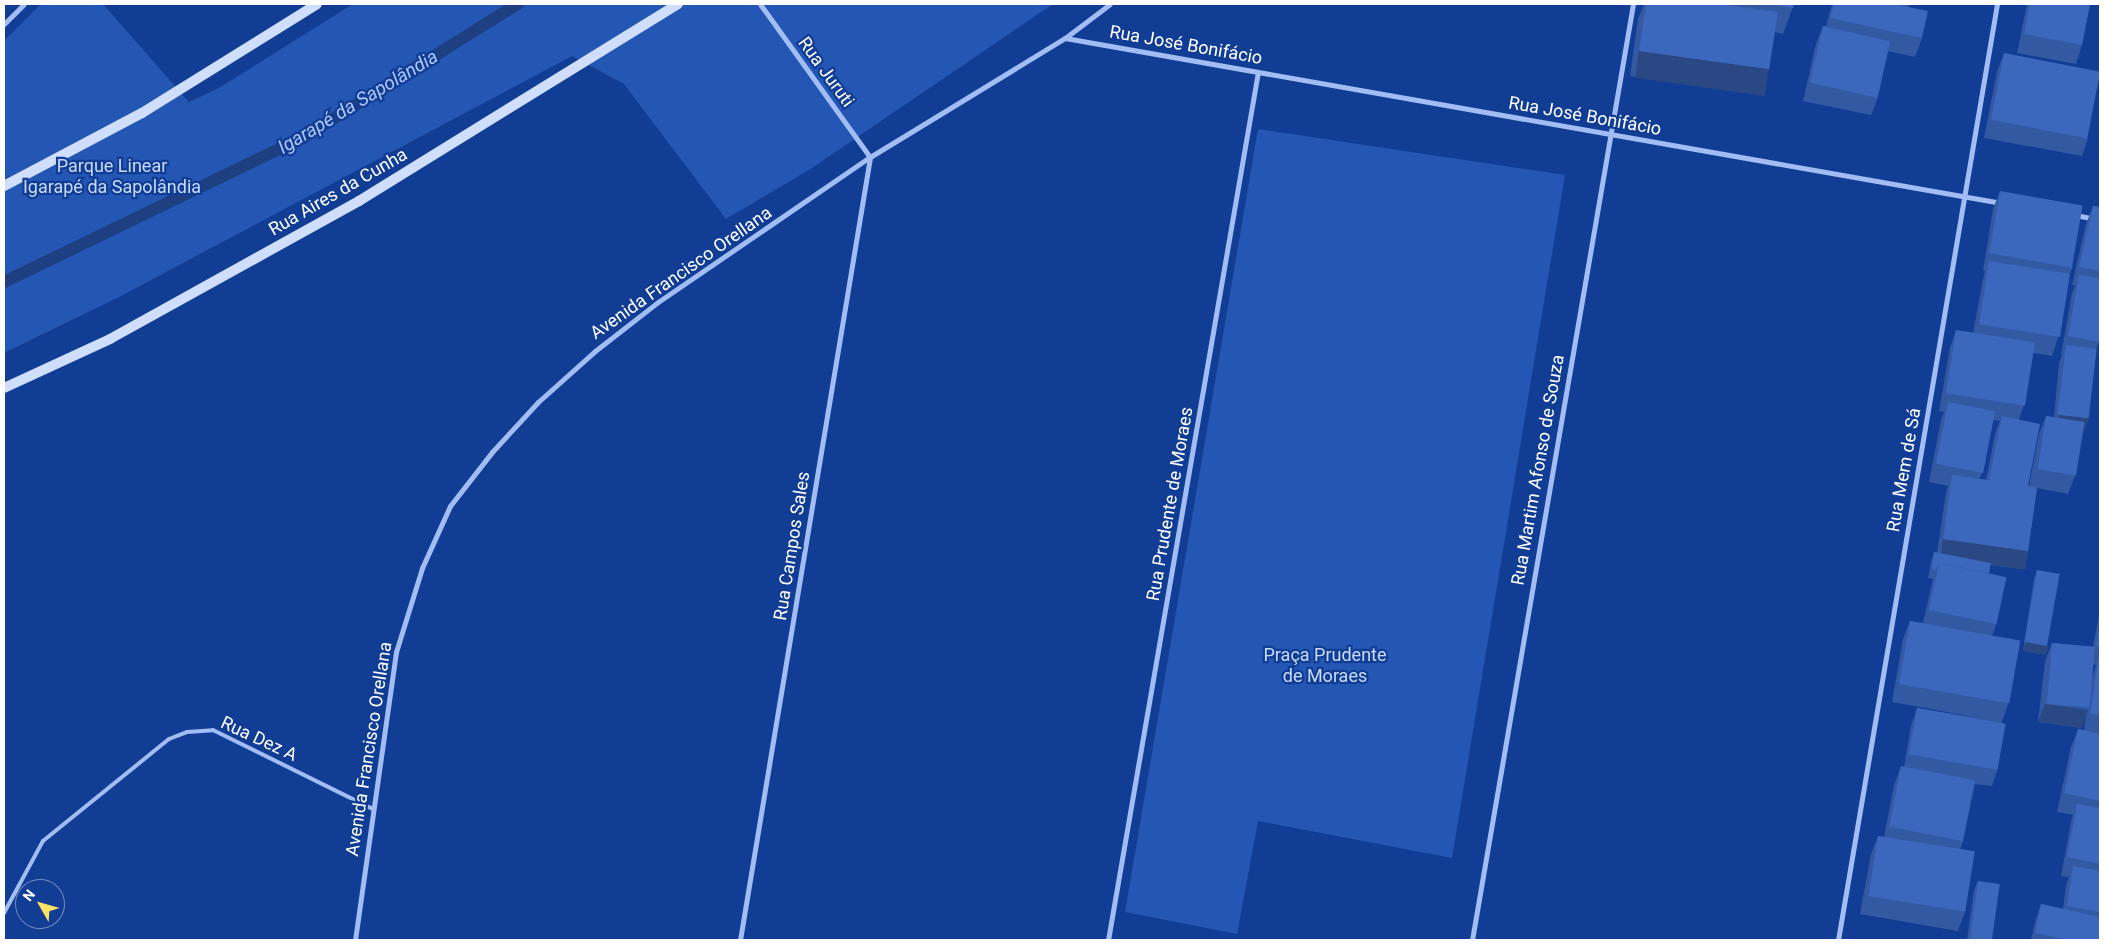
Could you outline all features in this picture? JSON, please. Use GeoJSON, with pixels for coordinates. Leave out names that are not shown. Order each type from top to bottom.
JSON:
{"type":"FeatureCollection","features":[{"type":"Feature","properties":{"kind":"street"},"geometry":{"type":"LineString","coordinates":[[4,24],[24,4]]}},
{"type":"Feature","properties":{"kind":"street"},"geometry":{"type":"LineString","coordinates":[[4,186],[142,114],[317,4]]}},
{"type":"Feature","properties":{"kind":"street","name":"Rua Aires da Cunha"},"geometry":{"type":"LineString","coordinates":[[4,388],[110,339],[360,201],[678,4]]}},
{"type":"Feature","properties":{"kind":"street","name":"Rua Juruti"},"geometry":{"type":"LineString","coordinates":[[760,4],[870,157]]}},
{"type":"Feature","properties":{"kind":"street","name":"Avenida Francisco Orellana"},"geometry":{"type":"LineString","coordinates":[[355,940],[372,809],[396,652],[422,568],[456,498],[512,430],[595,350],[658,302],[870,157],[1065,38],[1110,4]]}},
{"type":"Feature","properties":{"kind":"street","name":"Rua Martim Afonso de Souza"},"geometry":{"type":"LineString","coordinates":[[1472,940],[1633,4]]}},
{"type":"Feature","properties":{"kind":"street","name":"Rua Mem de Sá"},"geometry":{"type":"LineString","coordinates":[[1838,940],[1997,4]]}},
{"type":"Feature","properties":{"kind":"street","name":"Rua José Bonifácio"},"geometry":{"type":"LineString","coordinates":[[1065,38],[2013,204]]}},
{"type":"Feature","properties":{"kind":"street","name":"Rua Prudente de Moraes"},"geometry":{"type":"LineString","coordinates":[[1108,940],[1258,72]]}},
{"type":"Feature","properties":{"kind":"street","name":"Rua Campos Sales"},"geometry":{"type":"LineString","coordinates":[[740,940],[870,157]]}},
{"type":"Feature","properties":{"kind":"street"},"geometry":{"type":"LineString","coordinates":[[2071,215],[2100,220]]}},
{"type":"Feature","properties":{"kind":"lane","name":"Rua Dez A"},"geometry":{"type":"LineString","coordinates":[[4,913],[43,841],[169,739],[187,732],[212,730],[372,809]]}},
{"type":"Feature","properties":{"kind":"green space","name":"Parque Linear Igarapé da Sapolândia"},"geometry":{"type":"Polygon","coordinates":[[[41,4],[103,4],[189,102],[219,88],[353,4],[1053,4],[812,168],[726,219],[624,84],[572,56],[121,296],[4,353],[4,41],[41,4]]]}},
{"type":"Feature","properties":{"kind":"green space","name":"Praça Prudente de Moraes"},"geometry":{"type":"Polygon","coordinates":[[[1258,129],[1565,175],[1452,858],[1258,821],[1237,934],[1125,912],[1258,129]]]}},
{"type":"Feature","properties":{"kind":"building"},"geometry":{"type":"Polygon","coordinates":[[[1646,4],[1718,4],[1778,12],[1769,69],[1639,51],[1646,4]]]}},
{"type":"Feature","properties":{"kind":"building"},"geometry":{"type":"Polygon","coordinates":[[[1770,4],[1794,4],[1793,8],[1770,4]]]}},
{"type":"Feature","properties":{"kind":"building"},"geometry":{"type":"Polygon","coordinates":[[[1834,4],[1893,4],[1928,11],[1922,38],[1830,18],[1834,4]]]}},
{"type":"Feature","properties":{"kind":"building"},"geometry":{"type":"Polygon","coordinates":[[[2030,4],[2090,4],[2082,45],[2024,34],[2030,4]]]}},
{"type":"Feature","properties":{"kind":"building"},"geometry":{"type":"Polygon","coordinates":[[[1823,26],[1890,42],[1877,98],[1810,83],[1823,26]]]}},
{"type":"Feature","properties":{"kind":"building"},"geometry":{"type":"Polygon","coordinates":[[[2004,53],[2100,72],[2087,138],[1991,120],[2004,53]]]}},
{"type":"Feature","properties":{"kind":"building"},"geometry":{"type":"Polygon","coordinates":[[[2000,191],[2083,206],[2072,268],[1989,253],[2000,191]]]}},
{"type":"Feature","properties":{"kind":"building"},"geometry":{"type":"Polygon","coordinates":[[[2093,206],[2100,207],[2100,271],[2079,267],[2093,206]]]}},
{"type":"Feature","properties":{"kind":"building"},"geometry":{"type":"Polygon","coordinates":[[[1989,261],[2070,274],[2060,337],[1979,324],[1989,261]]]}},
{"type":"Feature","properties":{"kind":"building"},"geometry":{"type":"Polygon","coordinates":[[[2079,275],[2100,278],[2099,342],[2068,336],[2079,275]]]}},
{"type":"Feature","properties":{"kind":"building"},"geometry":{"type":"Polygon","coordinates":[[[1956,330],[2035,343],[2025,406],[1946,393],[1956,330]]]}},
{"type":"Feature","properties":{"kind":"building"},"geometry":{"type":"Polygon","coordinates":[[[2066,345],[2097,349],[2088,418],[2057,414],[2066,345]]]}},
{"type":"Feature","properties":{"kind":"building"},"geometry":{"type":"Polygon","coordinates":[[[1948,402],[1995,411],[1983,473],[1936,464],[1948,402]]]}},
{"type":"Feature","properties":{"kind":"building"},"geometry":{"type":"Polygon","coordinates":[[[2002,416],[2040,424],[2028,486],[2037,487],[2028,551],[1943,539],[1952,475],[1989,480],[2002,416]]]}},
{"type":"Feature","properties":{"kind":"building"},"geometry":{"type":"Polygon","coordinates":[[[2046,416],[2085,422],[2076,475],[2038,469],[2046,416]]]}},
{"type":"Feature","properties":{"kind":"building"},"geometry":{"type":"Polygon","coordinates":[[[1934,552],[1991,563],[1989,573],[1939,563],[1936,570],[1932,569],[1934,552]]]}},
{"type":"Feature","properties":{"kind":"building"},"geometry":{"type":"Polygon","coordinates":[[[1939,563],[2006,577],[1997,624],[1929,610],[1939,563]]]}},
{"type":"Feature","properties":{"kind":"building"},"geometry":{"type":"Polygon","coordinates":[[[2037,570],[2060,574],[2047,646],[2024,642],[2037,570]]]}},
{"type":"Feature","properties":{"kind":"building"},"geometry":{"type":"Polygon","coordinates":[[[1910,621],[2020,640],[2009,703],[1899,684],[1910,621]]]}},
{"type":"Feature","properties":{"kind":"building"},"geometry":{"type":"Polygon","coordinates":[[[2100,623],[2100,646],[2096,646],[2100,623]]]}},
{"type":"Feature","properties":{"kind":"building"},"geometry":{"type":"Polygon","coordinates":[[[2052,643],[2095,647],[2090,708],[2047,704],[2052,643]]]}},
{"type":"Feature","properties":{"kind":"building"},"geometry":{"type":"Polygon","coordinates":[[[2100,656],[2100,715],[2090,714],[2100,656]]]}},
{"type":"Feature","properties":{"kind":"building"},"geometry":{"type":"Polygon","coordinates":[[[1917,708],[2006,724],[1997,770],[1909,754],[1917,708]]]}},
{"type":"Feature","properties":{"kind":"building"},"geometry":{"type":"Polygon","coordinates":[[[2078,729],[2100,734],[2100,801],[2064,793],[2078,729]]]}},
{"type":"Feature","properties":{"kind":"building"},"geometry":{"type":"Polygon","coordinates":[[[1901,766],[1975,780],[1963,841],[1889,827],[1901,766]]]}},
{"type":"Feature","properties":{"kind":"building"},"geometry":{"type":"Polygon","coordinates":[[[2077,804],[2100,808],[2100,864],[2067,857],[2077,804]]]}},
{"type":"Feature","properties":{"kind":"building"},"geometry":{"type":"Polygon","coordinates":[[[1878,836],[1975,851],[1965,912],[1868,896],[1878,836]]]}},
{"type":"Feature","properties":{"kind":"building"},"geometry":{"type":"Polygon","coordinates":[[[2073,866],[2100,871],[2100,912],[2067,906],[2073,866]]]}},
{"type":"Feature","properties":{"kind":"building"},"geometry":{"type":"Polygon","coordinates":[[[1978,881],[2000,884],[1992,940],[1970,940],[1978,881]]]}},
{"type":"Feature","properties":{"kind":"building"},"geometry":{"type":"Polygon","coordinates":[[[2041,904],[2100,917],[2100,940],[2069,940],[2035,933],[2041,904]]]}},
{"type":"Feature","properties":{"kind":"waterway","name":"Igarapé da Sapolândia"},"geometry":{"type":"LineString","coordinates":[[4,282],[304,137],[518,4]]}}]}
